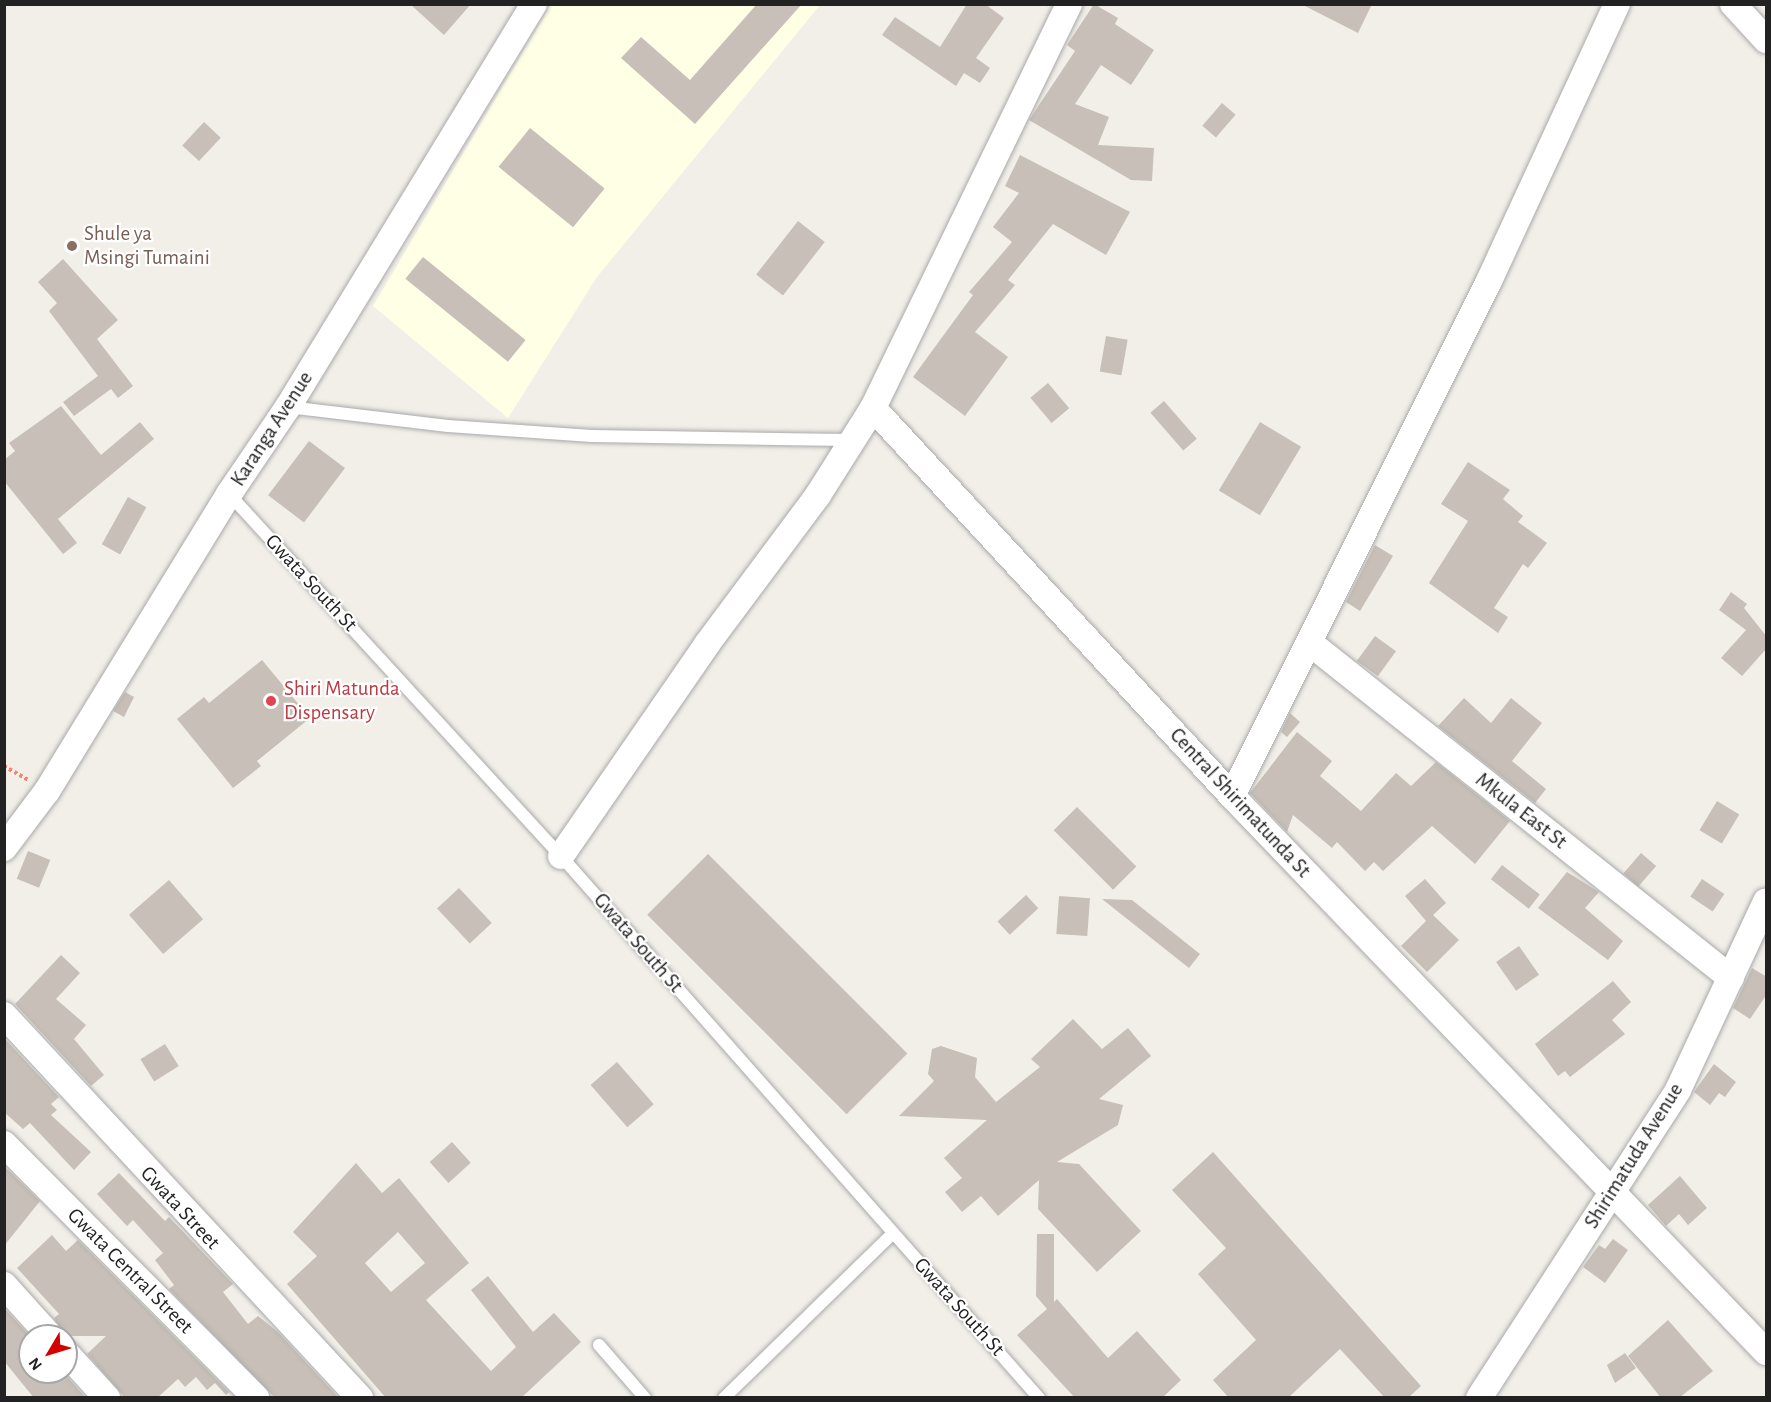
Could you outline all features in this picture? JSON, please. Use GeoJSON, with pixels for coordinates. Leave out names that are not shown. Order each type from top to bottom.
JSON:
{"type":"FeatureCollection","features":[{"type":"Feature","properties":{"kind":"street","name":"Karanga Avenue"},"geometry":{"type":"LineString","coordinates":[[4,848],[47,791],[229,494],[288,407],[534,4]]}},
{"type":"Feature","properties":{"kind":"street"},"geometry":{"type":"LineString","coordinates":[[561,856],[873,408],[1069,4]]}},
{"type":"Feature","properties":{"kind":"street"},"geometry":{"type":"LineString","coordinates":[[1232,796],[1490,281],[1617,4]]}},
{"type":"Feature","properties":{"kind":"street"},"geometry":{"type":"LineString","coordinates":[[1734,4],[1767,40]]}},
{"type":"Feature","properties":{"kind":"street","name":"Central Shirimatunda St"},"geometry":{"type":"LineString","coordinates":[[873,408],[1232,796],[1767,1352]]}},
{"type":"Feature","properties":{"kind":"street","name":"Mkula East St"},"geometry":{"type":"LineString","coordinates":[[1310,643],[1731,978]]}},
{"type":"Feature","properties":{"kind":"street","name":"Shirimatuda Avenue"},"geometry":{"type":"LineString","coordinates":[[1479,1398],[1678,1090],[1731,978],[1758,944],[1767,901]]}},
{"type":"Feature","properties":{"kind":"street","name":"Gwata Street"},"geometry":{"type":"LineString","coordinates":[[4,1015],[360,1398]]}},
{"type":"Feature","properties":{"kind":"street","name":"Gwata Central Street"},"geometry":{"type":"LineString","coordinates":[[4,1144],[256,1398]]}},
{"type":"Feature","properties":{"kind":"street"},"geometry":{"type":"LineString","coordinates":[[4,1285],[39,1324]]}},
{"type":"Feature","properties":{"kind":"street"},"geometry":{"type":"LineString","coordinates":[[78,1366],[107,1398]]}},
{"type":"Feature","properties":{"kind":"lane"},"geometry":{"type":"LineString","coordinates":[[288,407],[448,426],[592,436],[852,440]]}},
{"type":"Feature","properties":{"kind":"lane","name":"Gwata South St"},"geometry":{"type":"LineString","coordinates":[[229,494],[561,856],[1039,1398]]}},
{"type":"Feature","properties":{"kind":"lane"},"geometry":{"type":"LineString","coordinates":[[724,1398],[893,1233]]}},
{"type":"Feature","properties":{"kind":"lane"},"geometry":{"type":"LineString","coordinates":[[599,1345],[645,1398]]}},
{"type":"Feature","properties":{"kind":"shaded area"},"geometry":{"type":"Polygon","coordinates":[[[551,5],[820,5],[597,277],[508,418],[373,306],[551,5]]]}},
{"type":"Feature","properties":{"kind":"building"},"geometry":{"type":"Polygon","coordinates":[[[410,4],[471,4],[444,35],[410,4]]]}},
{"type":"Feature","properties":{"kind":"building"},"geometry":{"type":"Polygon","coordinates":[[[757,4],[802,4],[695,124],[621,58],[641,37],[690,80],[757,4]]]}},
{"type":"Feature","properties":{"kind":"building"},"geometry":{"type":"Polygon","coordinates":[[[967,4],[985,4],[1004,18],[976,58],[990,68],[980,83],[964,73],[956,86],[882,35],[895,17],[940,47],[967,4]]]}},
{"type":"Feature","properties":{"kind":"building"},"geometry":{"type":"Polygon","coordinates":[[[1094,4],[1118,18],[1115,24],[1154,50],[1131,85],[1101,65],[1075,104],[1109,117],[1098,145],[1154,148],[1152,181],[1131,180],[1029,120],[1075,51],[1067,45],[1094,4]]]}},
{"type":"Feature","properties":{"kind":"building"},"geometry":{"type":"Polygon","coordinates":[[[1301,4],[1372,4],[1358,33],[1301,4]]]}},
{"type":"Feature","properties":{"kind":"building"},"geometry":{"type":"Polygon","coordinates":[[[1222,103],[1236,115],[1216,137],[1202,126],[1222,103]]]}},
{"type":"Feature","properties":{"kind":"building"},"geometry":{"type":"Polygon","coordinates":[[[204,122],[221,138],[199,161],[182,145],[204,122]]]}},
{"type":"Feature","properties":{"kind":"building"},"geometry":{"type":"Polygon","coordinates":[[[530,128],[605,188],[573,227],[499,167],[530,128]]]}},
{"type":"Feature","properties":{"kind":"building"},"geometry":{"type":"Polygon","coordinates":[[[1020,155],[1130,212],[1106,255],[1053,224],[1008,280],[1015,285],[975,332],[1008,357],[965,416],[913,377],[973,295],[969,292],[1012,242],[993,227],[1019,193],[1005,186],[1020,155]]]}},
{"type":"Feature","properties":{"kind":"building"},"geometry":{"type":"Polygon","coordinates":[[[798,221],[825,242],[783,296],[756,275],[798,221]]]}},
{"type":"Feature","properties":{"kind":"building"},"geometry":{"type":"Polygon","coordinates":[[[423,257],[526,340],[508,362],[405,279],[423,257]]]}},
{"type":"Feature","properties":{"kind":"building"},"geometry":{"type":"Polygon","coordinates":[[[63,259],[118,320],[97,339],[133,386],[118,398],[111,389],[74,416],[63,402],[98,376],[49,311],[57,303],[38,282],[63,259]]]}},
{"type":"Feature","properties":{"kind":"building"},"geometry":{"type":"Polygon","coordinates":[[[1106,336],[1128,340],[1121,375],[1100,371],[1106,336]]]}},
{"type":"Feature","properties":{"kind":"building"},"geometry":{"type":"Polygon","coordinates":[[[1048,383],[1069,408],[1052,423],[1030,398],[1048,383]]]}},
{"type":"Feature","properties":{"kind":"building"},"geometry":{"type":"Polygon","coordinates":[[[1164,401],[1197,439],[1183,451],[1150,413],[1164,401]]]}},
{"type":"Feature","properties":{"kind":"building"},"geometry":{"type":"Polygon","coordinates":[[[61,406],[101,455],[140,422],[154,439],[58,519],[77,543],[63,554],[4,481],[4,460],[15,451],[9,443],[61,406]]]}},
{"type":"Feature","properties":{"kind":"building"},"geometry":{"type":"Polygon","coordinates":[[[1260,422],[1301,447],[1260,515],[1219,491],[1260,422]]]}},
{"type":"Feature","properties":{"kind":"building"},"geometry":{"type":"Polygon","coordinates":[[[309,441],[345,468],[304,522],[268,495],[309,441]]]}},
{"type":"Feature","properties":{"kind":"building"},"geometry":{"type":"Polygon","coordinates":[[[1468,462],[1510,490],[1503,499],[1523,516],[1518,522],[1547,543],[1528,568],[1523,564],[1494,608],[1508,617],[1498,633],[1429,583],[1468,521],[1441,504],[1468,462]]]}},
{"type":"Feature","properties":{"kind":"building"},"geometry":{"type":"Polygon","coordinates":[[[128,497],[146,507],[120,554],[102,544],[128,497]]]}},
{"type":"Feature","properties":{"kind":"building"},"geometry":{"type":"Polygon","coordinates":[[[1375,545],[1393,556],[1360,611],[1346,602],[1375,545]]]}},
{"type":"Feature","properties":{"kind":"building"},"geometry":{"type":"Polygon","coordinates":[[[1731,592],[1747,604],[1744,608],[1767,637],[1767,648],[1742,676],[1721,658],[1746,630],[1719,610],[1731,592]]]}},
{"type":"Feature","properties":{"kind":"building"},"geometry":{"type":"Polygon","coordinates":[[[1375,636],[1396,651],[1378,676],[1357,661],[1375,636]]]}},
{"type":"Feature","properties":{"kind":"building"},"geometry":{"type":"Polygon","coordinates":[[[262,660],[310,718],[257,761],[261,766],[233,788],[177,719],[204,697],[209,703],[262,660]]]}},
{"type":"Feature","properties":{"kind":"building"},"geometry":{"type":"Polygon","coordinates":[[[125,692],[134,697],[124,717],[113,711],[125,692]]]}},
{"type":"Feature","properties":{"kind":"building"},"geometry":{"type":"Polygon","coordinates":[[[1464,698],[1491,723],[1511,698],[1542,723],[1512,761],[1546,789],[1535,803],[1438,726],[1464,698]]]}},
{"type":"Feature","properties":{"kind":"building"},"geometry":{"type":"Polygon","coordinates":[[[1290,713],[1300,722],[1287,737],[1281,732],[1290,713]]]}},
{"type":"Feature","properties":{"kind":"building"},"geometry":{"type":"Polygon","coordinates":[[[1297,732],[1332,761],[1320,776],[1361,811],[1396,773],[1411,786],[1436,762],[1510,821],[1475,864],[1432,826],[1383,871],[1374,862],[1365,871],[1337,842],[1332,848],[1293,815],[1287,832],[1250,793],[1297,732]]]}},
{"type":"Feature","properties":{"kind":"building"},"geometry":{"type":"Polygon","coordinates":[[[1717,801],[1739,814],[1722,844],[1699,830],[1717,801]]]}},
{"type":"Feature","properties":{"kind":"building"},"geometry":{"type":"Polygon","coordinates":[[[1077,807],[1136,866],[1113,890],[1054,830],[1077,807]]]}},
{"type":"Feature","properties":{"kind":"building"},"geometry":{"type":"Polygon","coordinates":[[[28,851],[50,860],[39,888],[17,879],[28,851]]]}},
{"type":"Feature","properties":{"kind":"building"},"geometry":{"type":"Polygon","coordinates":[[[1641,853],[1656,866],[1638,886],[1623,873],[1641,853]]]}},
{"type":"Feature","properties":{"kind":"building"},"geometry":{"type":"Polygon","coordinates":[[[708,854],[907,1053],[847,1114],[647,915],[708,854]]]}},
{"type":"Feature","properties":{"kind":"building"},"geometry":{"type":"Polygon","coordinates":[[[1502,865],[1540,895],[1529,909],[1491,879],[1502,865]]]}},
{"type":"Feature","properties":{"kind":"building"},"geometry":{"type":"Polygon","coordinates":[[[1567,872],[1599,892],[1585,908],[1623,941],[1608,960],[1538,908],[1567,872]]]}},
{"type":"Feature","properties":{"kind":"building"},"geometry":{"type":"Polygon","coordinates":[[[1425,879],[1446,903],[1433,915],[1459,940],[1427,972],[1401,946],[1426,921],[1405,896],[1425,879]]]}},
{"type":"Feature","properties":{"kind":"building"},"geometry":{"type":"Polygon","coordinates":[[[1702,879],[1724,894],[1713,912],[1690,896],[1702,879]]]}},
{"type":"Feature","properties":{"kind":"building"},"geometry":{"type":"Polygon","coordinates":[[[169,880],[203,919],[163,954],[129,915],[169,880]]]}},
{"type":"Feature","properties":{"kind":"building"},"geometry":{"type":"Polygon","coordinates":[[[459,888],[492,923],[470,944],[437,908],[459,888]]]}},
{"type":"Feature","properties":{"kind":"building"},"geometry":{"type":"Polygon","coordinates":[[[1026,895],[1038,908],[1010,935],[997,922],[1026,895]]]}},
{"type":"Feature","properties":{"kind":"building"},"geometry":{"type":"Polygon","coordinates":[[[1059,896],[1090,898],[1087,936],[1056,934],[1059,896]]]}},
{"type":"Feature","properties":{"kind":"building"},"geometry":{"type":"Polygon","coordinates":[[[1102,899],[1132,900],[1200,954],[1189,968],[1102,899]]]}},
{"type":"Feature","properties":{"kind":"building"},"geometry":{"type":"Polygon","coordinates":[[[1519,946],[1539,975],[1516,991],[1496,962],[1519,946]]]}},
{"type":"Feature","properties":{"kind":"building"},"geometry":{"type":"Polygon","coordinates":[[[61,955],[80,973],[56,999],[86,1025],[74,1039],[104,1075],[91,1086],[15,1004],[61,955]]]}},
{"type":"Feature","properties":{"kind":"building"},"geometry":{"type":"Polygon","coordinates":[[[1752,968],[1767,977],[1767,994],[1750,1019],[1733,1008],[1752,968]]]}},
{"type":"Feature","properties":{"kind":"building"},"geometry":{"type":"Polygon","coordinates":[[[1613,981],[1631,1002],[1612,1020],[1625,1034],[1570,1077],[1565,1071],[1558,1076],[1535,1044],[1613,981]]]}},
{"type":"Feature","properties":{"kind":"building"},"geometry":{"type":"Polygon","coordinates":[[[1073,1019],[1102,1049],[1128,1028],[1151,1056],[1099,1099],[1123,1105],[1118,1125],[1057,1162],[1079,1164],[1141,1231],[1097,1272],[1038,1209],[1039,1180],[998,1216],[981,1196],[962,1212],[945,1192],[962,1178],[944,1158],[987,1120],[899,1116],[934,1081],[928,1074],[932,1049],[941,1046],[977,1058],[975,1077],[996,1102],[1040,1067],[1031,1059],[1073,1019]]]}},
{"type":"Feature","properties":{"kind":"building"},"geometry":{"type":"Polygon","coordinates":[[[4,1038],[59,1097],[51,1104],[57,1110],[51,1115],[91,1152],[74,1170],[30,1123],[23,1129],[4,1112],[4,1038]]]}},
{"type":"Feature","properties":{"kind":"building"},"geometry":{"type":"Polygon","coordinates":[[[165,1044],[179,1066],[154,1081],[140,1059],[165,1044]]]}},
{"type":"Feature","properties":{"kind":"building"},"geometry":{"type":"Polygon","coordinates":[[[617,1062],[654,1104],[627,1127],[591,1085],[617,1062]]]}},
{"type":"Feature","properties":{"kind":"building"},"geometry":{"type":"Polygon","coordinates":[[[1714,1064],[1736,1082],[1725,1097],[1719,1093],[1710,1105],[1694,1092],[1714,1064]]]}},
{"type":"Feature","properties":{"kind":"building"},"geometry":{"type":"Polygon","coordinates":[[[452,1142],[471,1163],[448,1183],[430,1162],[452,1142]]]}},
{"type":"Feature","properties":{"kind":"building"},"geometry":{"type":"Polygon","coordinates":[[[1213,1152],[1421,1386],[1408,1398],[1385,1398],[1340,1349],[1288,1398],[1229,1398],[1213,1380],[1256,1340],[1198,1274],[1226,1248],[1172,1190],[1213,1152]]]}},
{"type":"Feature","properties":{"kind":"building"},"geometry":{"type":"Polygon","coordinates":[[[356,1163],[382,1193],[399,1178],[469,1263],[426,1300],[491,1371],[516,1347],[471,1290],[488,1276],[533,1332],[554,1313],[581,1342],[521,1398],[386,1398],[287,1284],[317,1256],[293,1232],[356,1163]],[[398,1232],[365,1263],[391,1292],[425,1263],[398,1232]]]}},
{"type":"Feature","properties":{"kind":"building"},"geometry":{"type":"Polygon","coordinates":[[[4,1166],[40,1201],[4,1246],[4,1166]]]}},
{"type":"Feature","properties":{"kind":"building"},"geometry":{"type":"Polygon","coordinates":[[[119,1173],[165,1221],[169,1217],[233,1284],[223,1292],[248,1324],[258,1316],[278,1332],[339,1398],[275,1398],[169,1289],[174,1285],[155,1260],[163,1253],[133,1220],[127,1226],[97,1194],[119,1173]]]}},
{"type":"Feature","properties":{"kind":"building"},"geometry":{"type":"Polygon","coordinates":[[[1680,1176],[1707,1208],[1688,1225],[1679,1214],[1666,1226],[1648,1205],[1680,1176]]]}},
{"type":"Feature","properties":{"kind":"building"},"geometry":{"type":"Polygon","coordinates":[[[1037,1234],[1054,1234],[1054,1302],[1057,1299],[1108,1358],[1137,1331],[1181,1380],[1162,1398],[1075,1398],[1017,1335],[1047,1309],[1036,1296],[1037,1234]]]}},
{"type":"Feature","properties":{"kind":"building"},"geometry":{"type":"Polygon","coordinates":[[[52,1235],[66,1251],[78,1240],[229,1392],[226,1395],[215,1383],[207,1390],[196,1377],[185,1387],[178,1379],[157,1398],[125,1398],[87,1354],[106,1336],[78,1336],[78,1324],[58,1324],[54,1318],[59,1314],[17,1268],[52,1235]]]}},
{"type":"Feature","properties":{"kind":"building"},"geometry":{"type":"Polygon","coordinates":[[[1613,1239],[1628,1250],[1605,1283],[1583,1267],[1599,1245],[1605,1249],[1613,1239]]]}},
{"type":"Feature","properties":{"kind":"building"},"geometry":{"type":"Polygon","coordinates":[[[4,1308],[19,1324],[18,1378],[4,1361],[4,1308]]]}},
{"type":"Feature","properties":{"kind":"building"},"geometry":{"type":"Polygon","coordinates":[[[1668,1320],[1713,1371],[1679,1398],[1661,1398],[1628,1356],[1668,1320]]]}},
{"type":"Feature","properties":{"kind":"building"},"geometry":{"type":"Polygon","coordinates":[[[1625,1353],[1636,1368],[1615,1383],[1607,1365],[1625,1353]]]}},
{"type":"Feature","properties":{"kind":"building"},"geometry":{"type":"Polygon","coordinates":[[[23,1384],[74,1384],[86,1398],[34,1398],[23,1384]]]}},
{"type":"Feature","properties":{"kind":"place","name":"Shule ya Msingi Tumaini"},"geometry":{"type":"Point","coordinates":[72,246]}},
{"type":"Feature","properties":{"kind":"place","name":"Shiri Matunda Dispensary"},"geometry":{"type":"Point","coordinates":[271,701]}}]}
